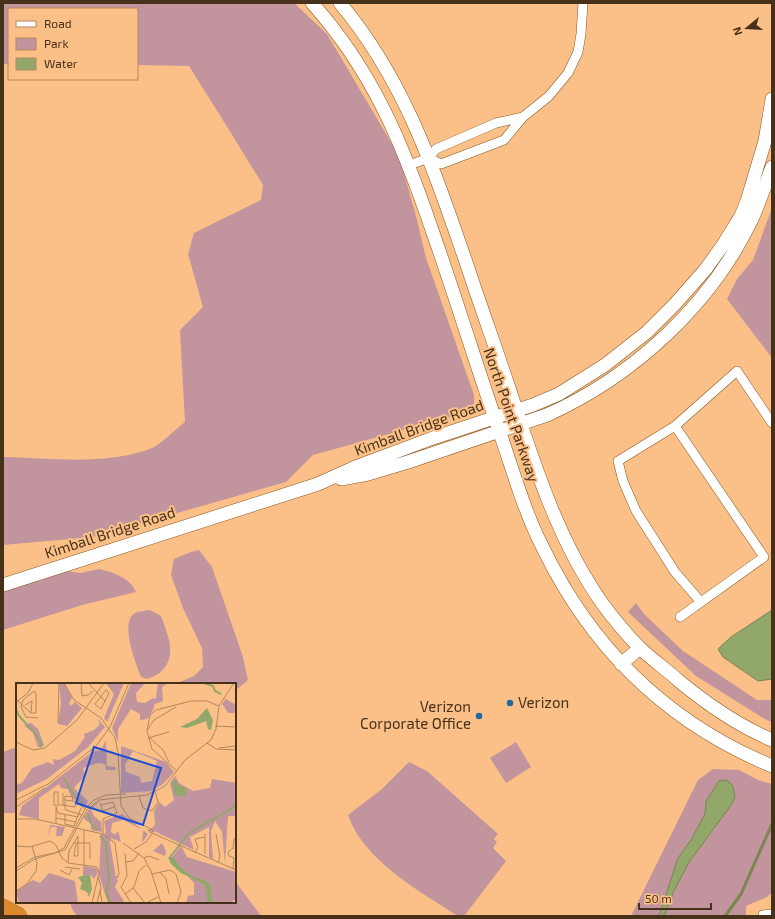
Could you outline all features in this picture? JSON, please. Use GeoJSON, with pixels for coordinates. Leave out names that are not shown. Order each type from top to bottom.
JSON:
{"type":"FeatureCollection","features":[{"type":"Feature","properties":{"kind":"highway"},"geometry":{"type":"LineString","coordinates":[[3,908],[18,916]]}},
{"type":"Feature","properties":{"kind":"street","name":"North Point Parkway"},"geometry":{"type":"LineString","coordinates":[[312,3],[336,33],[374,90],[395,131],[409,164],[494,418],[534,529],[568,595],[595,634],[621,664],[649,690],[694,724],[737,750],[772,766]]}},
{"type":"Feature","properties":{"kind":"street","name":"North Point Parkway"},"geometry":{"type":"LineString","coordinates":[[340,3],[375,51],[411,116],[429,158],[548,499],[573,554],[588,581],[602,602],[640,648],[707,703],[743,726],[772,740]]}},
{"type":"Feature","properties":{"kind":"street"},"geometry":{"type":"LineString","coordinates":[[429,158],[441,164],[504,140],[523,117],[549,96],[568,73],[578,52],[584,3]]}},
{"type":"Feature","properties":{"kind":"street","name":"Kimball Bridge Road"},"geometry":{"type":"LineString","coordinates":[[3,585],[318,484],[358,466],[433,438],[517,411],[559,394],[605,365],[652,327],[675,304],[705,270],[723,245],[741,216],[765,141],[772,99]]}},
{"type":"Feature","properties":{"kind":"street"},"geometry":{"type":"LineString","coordinates":[[409,164],[429,158],[436,149],[496,123],[523,117]]}},
{"type":"Feature","properties":{"kind":"street","name":"Kimball Bridge Road"},"geometry":{"type":"LineString","coordinates":[[318,484],[368,474],[408,462],[547,415],[596,388],[636,361],[676,325],[716,280],[751,221],[772,167]]}},
{"type":"Feature","properties":{"kind":"street"},"geometry":{"type":"LineString","coordinates":[[700,601],[675,572],[636,511],[623,481],[618,461],[675,426],[737,371],[772,423]]}},
{"type":"Feature","properties":{"kind":"street"},"geometry":{"type":"LineString","coordinates":[[675,426],[764,557],[700,601],[680,617]]}},
{"type":"Feature","properties":{"kind":"street"},"geometry":{"type":"LineString","coordinates":[[621,664],[640,648]]}},
{"type":"Feature","properties":{"kind":"street"},"geometry":{"type":"LineString","coordinates":[[763,916],[772,914]]}},
{"type":"Feature","properties":{"kind":"green space"},"geometry":{"type":"Polygon","coordinates":[[[3,3],[294,3],[327,34],[399,156],[426,258],[474,395],[472,411],[313,455],[286,482],[93,537],[3,545],[3,457],[78,460],[134,454],[152,448],[185,422],[180,330],[203,307],[188,254],[194,233],[261,200],[263,185],[189,66],[138,65],[138,8],[8,8],[8,64],[3,64],[3,3]]]}},
{"type":"Feature","properties":{"kind":"green space"},"geometry":{"type":"Polygon","coordinates":[[[772,208],[772,358],[727,299],[737,279],[753,260],[772,208]]]}},
{"type":"Feature","properties":{"kind":"green space"},"geometry":{"type":"Polygon","coordinates":[[[199,550],[212,567],[243,657],[248,680],[236,690],[236,683],[177,683],[194,676],[203,667],[202,648],[183,608],[171,575],[174,559],[199,550]]]}},
{"type":"Feature","properties":{"kind":"green space"},"geometry":{"type":"Polygon","coordinates":[[[99,569],[126,579],[134,587],[136,592],[82,605],[3,630],[3,589],[65,571],[81,573],[99,569]]]}},
{"type":"Feature","properties":{"kind":"green space"},"geometry":{"type":"Polygon","coordinates":[[[636,603],[644,614],[683,651],[757,700],[772,700],[772,722],[696,676],[628,612],[636,603]]]}},
{"type":"Feature","properties":{"kind":"green space"},"geometry":{"type":"Polygon","coordinates":[[[150,610],[161,616],[169,639],[170,654],[164,668],[158,674],[147,679],[141,677],[136,663],[130,644],[128,625],[130,618],[135,613],[150,610]]]}},
{"type":"Feature","properties":{"kind":"green space"},"geometry":{"type":"Polygon","coordinates":[[[516,742],[531,767],[506,783],[490,758],[516,742]]]}},
{"type":"Feature","properties":{"kind":"green space"},"geometry":{"type":"Polygon","coordinates":[[[16,747],[16,813],[3,813],[3,752],[16,747]]]}},
{"type":"Feature","properties":{"kind":"green space"},"geometry":{"type":"Polygon","coordinates":[[[409,762],[427,771],[498,834],[494,839],[497,842],[493,848],[506,861],[465,915],[456,915],[393,872],[366,846],[355,831],[348,815],[382,789],[409,762]]]}},
{"type":"Feature","properties":{"kind":"green space"},"geometry":{"type":"Polygon","coordinates":[[[713,769],[739,770],[758,780],[772,784],[772,892],[767,897],[746,906],[746,916],[631,916],[698,780],[713,769]]]}},
{"type":"Feature","properties":{"kind":"green space"},"geometry":{"type":"Polygon","coordinates":[[[236,882],[261,916],[77,916],[72,909],[70,903],[236,903],[236,882]]]}},
{"type":"Feature","properties":{"kind":"water"},"geometry":{"type":"Polygon","coordinates":[[[772,610],[772,679],[758,681],[723,657],[718,649],[731,637],[772,610]]]}},
{"type":"Feature","properties":{"kind":"water"},"geometry":{"type":"Polygon","coordinates":[[[727,780],[733,786],[735,798],[689,862],[674,891],[664,916],[657,916],[660,913],[678,858],[691,840],[705,814],[706,801],[719,781],[727,780]]]}},
{"type":"Feature","properties":{"kind":"waterway"},"geometry":{"type":"LineString","coordinates":[[725,916],[741,894],[772,824]]}},
{"type":"Feature","properties":{"kind":"place","name":"Verizon"},"geometry":{"type":"Point","coordinates":[510,703]}},
{"type":"Feature","properties":{"kind":"place","name":"Verizon Corporate Office"},"geometry":{"type":"Point","coordinates":[479,716]}}]}
